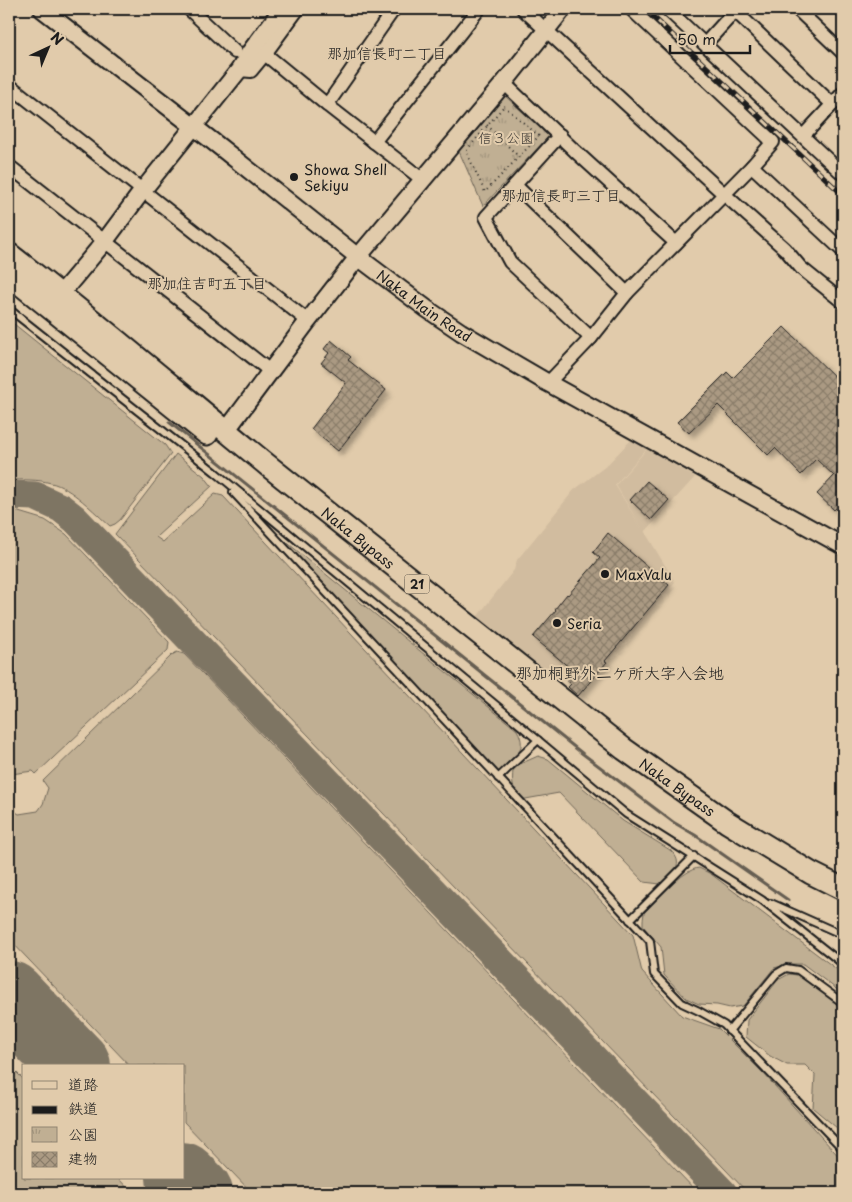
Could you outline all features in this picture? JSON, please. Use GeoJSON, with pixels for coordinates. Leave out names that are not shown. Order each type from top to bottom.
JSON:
{"type":"FeatureCollection","features":[{"type":"Feature","properties":{"kind":"highway","name":"Naka Bypass"},"geometry":{"type":"LineString","coordinates":[[9,254],[55,301],[515,680],[610,755],[655,789],[723,835],[764,861],[843,905]]}},
{"type":"Feature","properties":{"kind":"highway","name":"Naka Bypass"},"geometry":{"type":"LineString","coordinates":[[9,275],[55,301],[144,362],[226,431],[624,749],[727,822],[843,890]]}},
{"type":"Feature","properties":{"kind":"street","name":"Naka Main Road"},"geometry":{"type":"LineString","coordinates":[[42,9],[419,304],[461,332],[548,383],[843,546]]}},
{"type":"Feature","properties":{"kind":"street"},"geometry":{"type":"LineString","coordinates":[[189,9],[327,105],[423,180]]}},
{"type":"Feature","properties":{"kind":"street"},"geometry":{"type":"LineString","coordinates":[[55,301],[105,241],[143,190],[239,70],[282,9]]}},
{"type":"Feature","properties":{"kind":"street"},"geometry":{"type":"LineString","coordinates":[[250,53],[298,9]]}},
{"type":"Feature","properties":{"kind":"street"},"geometry":{"type":"LineString","coordinates":[[327,105],[394,9]]}},
{"type":"Feature","properties":{"kind":"street"},"geometry":{"type":"LineString","coordinates":[[374,142],[479,9]]}},
{"type":"Feature","properties":{"kind":"street"},"geometry":{"type":"LineString","coordinates":[[523,9],[785,249],[801,268],[843,302]]}},
{"type":"Feature","properties":{"kind":"street"},"geometry":{"type":"LineString","coordinates":[[226,431],[358,257],[504,83],[563,9]]}},
{"type":"Feature","properties":{"kind":"street"},"geometry":{"type":"LineString","coordinates":[[548,383],[591,338],[627,293],[752,166],[773,142],[631,9]]}},
{"type":"Feature","properties":{"kind":"street"},"geometry":{"type":"LineString","coordinates":[[667,9],[843,174]]}},
{"type":"Feature","properties":{"kind":"street"},"geometry":{"type":"LineString","coordinates":[[797,9],[843,53]]}},
{"type":"Feature","properties":{"kind":"street"},"geometry":{"type":"LineString","coordinates":[[704,44],[734,10],[832,104]]}},
{"type":"Feature","properties":{"kind":"street"},"geometry":{"type":"LineString","coordinates":[[504,83],[676,243]]}},
{"type":"Feature","properties":{"kind":"street"},"geometry":{"type":"LineString","coordinates":[[9,85],[308,321]]}},
{"type":"Feature","properties":{"kind":"street"},"geometry":{"type":"LineString","coordinates":[[803,136],[843,93]]}},
{"type":"Feature","properties":{"kind":"street"},"geometry":{"type":"LineString","coordinates":[[560,135],[486,217],[510,262],[591,338]]}},
{"type":"Feature","properties":{"kind":"street"},"geometry":{"type":"LineString","coordinates":[[9,166],[270,372]]}},
{"type":"Feature","properties":{"kind":"street"},"geometry":{"type":"LineString","coordinates":[[752,166],[843,251]]}},
{"type":"Feature","properties":{"kind":"street"},"geometry":{"type":"LineString","coordinates":[[515,185],[627,293]]}},
{"type":"Feature","properties":{"kind":"lane"},"geometry":{"type":"LineString","coordinates":[[9,310],[215,472],[626,814],[762,900],[843,964]]}},
{"type":"Feature","properties":{"kind":"lane"},"geometry":{"type":"LineString","coordinates":[[215,472],[650,941],[654,974],[682,1003],[724,1025],[843,1149]]}},
{"type":"Feature","properties":{"kind":"lane"},"geometry":{"type":"LineString","coordinates":[[498,778],[538,740]]}},
{"type":"Feature","properties":{"kind":"lane"},"geometry":{"type":"LineString","coordinates":[[630,920],[694,856]]}},
{"type":"Feature","properties":{"kind":"lane"},"geometry":{"type":"LineString","coordinates":[[762,900],[843,935]]}},
{"type":"Feature","properties":{"kind":"lane"},"geometry":{"type":"LineString","coordinates":[[730,1031],[776,974],[786,968],[798,970],[843,1003]]}},
{"type":"Feature","properties":{"kind":"path"},"geometry":{"type":"LineString","coordinates":[[504,106],[540,136],[485,192],[466,151],[488,125],[504,106]]}},
{"type":"Feature","properties":{"kind":"path"},"geometry":{"type":"LineString","coordinates":[[488,125],[519,157]]}},
{"type":"Feature","properties":{"kind":"shaded area"},"geometry":{"type":"Polygon","coordinates":[[[631,440],[647,448],[615,485],[642,529],[616,485],[647,449],[695,477],[645,532],[675,582],[610,660],[590,643],[557,682],[477,617],[514,570],[517,560],[574,490],[606,466],[631,440]]]}},
{"type":"Feature","properties":{"kind":"green space","name":"信３公園"},"geometry":{"type":"Polygon","coordinates":[[[504,95],[549,136],[483,206],[458,149],[504,95]]]}},
{"type":"Feature","properties":{"kind":"green space"},"geometry":{"type":"Polygon","coordinates":[[[9,320],[165,445],[171,454],[115,524],[110,526],[82,501],[59,485],[30,480],[9,480],[9,320]]]}},
{"type":"Feature","properties":{"kind":"green space"},"geometry":{"type":"Polygon","coordinates":[[[176,454],[204,476],[212,486],[156,537],[163,542],[215,494],[223,496],[633,935],[642,972],[682,1016],[719,1029],[764,1074],[843,1161],[843,1193],[748,1193],[115,534],[176,454]]]}},
{"type":"Feature","properties":{"kind":"green space"},"geometry":{"type":"Polygon","coordinates":[[[12,510],[45,520],[66,534],[169,642],[168,650],[36,774],[33,771],[11,774],[9,776],[9,511],[12,510]]]}},
{"type":"Feature","properties":{"kind":"green space"},"geometry":{"type":"Polygon","coordinates":[[[268,527],[517,730],[521,743],[518,754],[514,759],[499,773],[267,529],[268,527]]]}},
{"type":"Feature","properties":{"kind":"green space"},"geometry":{"type":"Polygon","coordinates":[[[177,652],[184,654],[698,1193],[252,1193],[185,1123],[185,1064],[128,1064],[9,939],[9,808],[19,814],[38,811],[43,804],[48,788],[43,781],[177,652]]]}},
{"type":"Feature","properties":{"kind":"green space"},"geometry":{"type":"Polygon","coordinates":[[[538,756],[548,759],[623,821],[670,850],[677,860],[676,869],[673,873],[660,884],[644,882],[559,793],[520,800],[513,786],[513,770],[520,764],[538,756]]]}},
{"type":"Feature","properties":{"kind":"green space"},"geometry":{"type":"Polygon","coordinates":[[[699,868],[711,874],[843,974],[843,994],[803,964],[790,964],[774,968],[743,1006],[730,1008],[699,1004],[686,998],[664,975],[661,947],[643,926],[643,920],[644,913],[670,886],[685,874],[699,868]]]}},
{"type":"Feature","properties":{"kind":"green space"},"geometry":{"type":"Polygon","coordinates":[[[789,974],[797,975],[809,982],[843,1008],[843,1133],[813,1108],[815,1075],[805,1065],[787,1065],[770,1056],[746,1037],[747,1020],[778,980],[789,974]]]}},
{"type":"Feature","properties":{"kind":"green space"},"geometry":{"type":"Polygon","coordinates":[[[9,1065],[22,1078],[22,1180],[120,1180],[132,1193],[9,1193],[9,1065]]]}},
{"type":"Feature","properties":{"kind":"building"},"geometry":{"type":"Polygon","coordinates":[[[784,327],[843,385],[843,501],[834,510],[817,494],[834,476],[816,459],[801,475],[775,448],[768,455],[718,405],[689,433],[677,422],[727,372],[733,378],[784,327]]]}},
{"type":"Feature","properties":{"kind":"building"},"geometry":{"type":"Polygon","coordinates":[[[331,340],[351,357],[348,360],[386,390],[338,451],[311,429],[346,383],[321,363],[329,353],[324,349],[331,340]]]}},
{"type":"Feature","properties":{"kind":"building"},"geometry":{"type":"Polygon","coordinates":[[[647,481],[669,500],[651,520],[630,500],[647,481]]]}},
{"type":"Feature","properties":{"kind":"building"},"geometry":{"type":"Polygon","coordinates":[[[608,533],[669,585],[578,696],[568,687],[571,684],[563,677],[571,669],[533,637],[567,594],[600,558],[593,552],[608,533]]]}},
{"type":"Feature","properties":{"kind":"waterway"},"geometry":{"type":"LineString","coordinates":[[169,422],[583,754],[673,822],[695,835],[788,900]]}},
{"type":"Feature","properties":{"kind":"taxiway"},"geometry":{"type":"LineString","coordinates":[[9,495],[35,496],[61,508],[75,519],[723,1193]]}},
{"type":"Feature","properties":{"kind":"runway"},"geometry":{"type":"LineString","coordinates":[[9,997],[73,1064]]}},
{"type":"Feature","properties":{"kind":"runway"},"geometry":{"type":"LineString","coordinates":[[184,1180],[197,1193]]}},
{"type":"Feature","properties":{"kind":"railway"},"geometry":{"type":"LineString","coordinates":[[645,9],[843,195]]}},
{"type":"Feature","properties":{"kind":"place","name":"Showa Shell Sekiyu"},"geometry":{"type":"Point","coordinates":[294,177]}},
{"type":"Feature","properties":{"kind":"place","name":"MaxValu"},"geometry":{"type":"Point","coordinates":[605,574]}},
{"type":"Feature","properties":{"kind":"place","name":"Seria"},"geometry":{"type":"Point","coordinates":[557,623]}},
{"type":"Feature","properties":{"kind":"district","name":"那加信長町二丁目"},"geometry":{"type":"Point","coordinates":[387,52]}},
{"type":"Feature","properties":{"kind":"district","name":"那加信長町三丁目"},"geometry":{"type":"Point","coordinates":[561,194]}},
{"type":"Feature","properties":{"kind":"district","name":"那加住吉町五丁目"},"geometry":{"type":"Point","coordinates":[207,282]}},
{"type":"Feature","properties":{"kind":"district","name":"那加桐野外二ケ所大字入会地"},"geometry":{"type":"Point","coordinates":[620,672]}}]}
